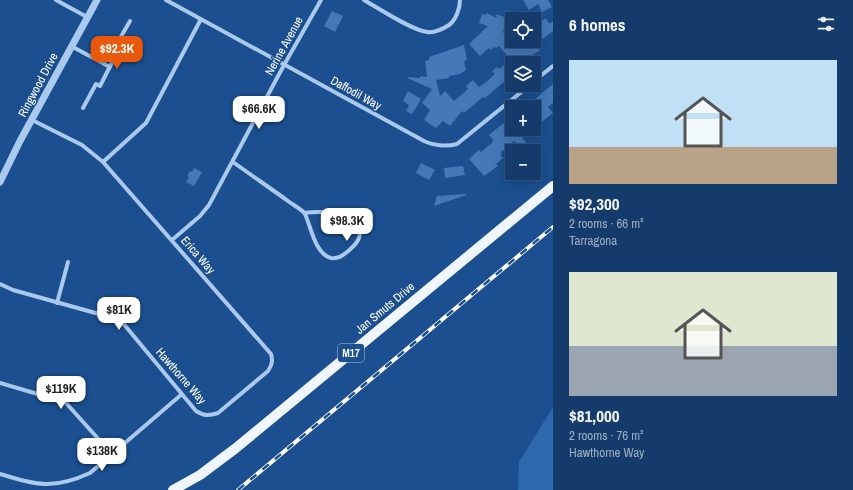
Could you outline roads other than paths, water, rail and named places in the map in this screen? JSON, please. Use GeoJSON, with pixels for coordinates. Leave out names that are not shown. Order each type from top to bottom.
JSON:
{"type":"FeatureCollection","features":[{"type":"Feature","properties":{"kind":"main road","name":"Jan Smuts Drive"},"geometry":{"type":"LineString","coordinates":[[173,490],[200,475],[236,448],[553,186]]}},
{"type":"Feature","properties":{"kind":"street"},"geometry":{"type":"LineString","coordinates":[[56,0],[88,18]]}},
{"type":"Feature","properties":{"kind":"street","name":"Ringwood Drive"},"geometry":{"type":"LineString","coordinates":[[0,182],[71,46],[97,0]]}},
{"type":"Feature","properties":{"kind":"street","name":"Daffodil Way"},"geometry":{"type":"LineString","coordinates":[[166,0],[435,146],[457,144],[521,92]]}},
{"type":"Feature","properties":{"kind":"street","name":"Nerine Avenue"},"geometry":{"type":"LineString","coordinates":[[172,240],[205,211],[233,162],[284,65],[322,0]]}},
{"type":"Feature","properties":{"kind":"street"},"geometry":{"type":"LineString","coordinates":[[364,0],[417,29],[427,32],[435,32],[444,29],[452,23],[460,6],[460,0]]}},
{"type":"Feature","properties":{"kind":"street"},"geometry":{"type":"LineString","coordinates":[[103,162],[146,123],[201,19]]}},
{"type":"Feature","properties":{"kind":"street"},"geometry":{"type":"LineString","coordinates":[[83,108],[96,84],[100,86],[119,49],[115,47],[130,21]]}},
{"type":"Feature","properties":{"kind":"street"},"geometry":{"type":"LineString","coordinates":[[71,46],[110,67]]}},
{"type":"Feature","properties":{"kind":"street"},"geometry":{"type":"LineString","coordinates":[[541,75],[553,66]]}},
{"type":"Feature","properties":{"kind":"street","name":"Erica Way"},"geometry":{"type":"LineString","coordinates":[[32,120],[82,145],[103,162],[271,354],[273,360],[268,371],[218,413],[209,416]]}},
{"type":"Feature","properties":{"kind":"street"},"geometry":{"type":"LineString","coordinates":[[233,162],[304,213],[319,248],[329,258],[338,258],[353,247],[359,240],[359,230],[357,224],[353,220],[328,212],[304,213]]}},
{"type":"Feature","properties":{"kind":"street"},"geometry":{"type":"LineString","coordinates":[[57,303],[68,262]]}},
{"type":"Feature","properties":{"kind":"street","name":"Hawthorne Way"},"geometry":{"type":"LineString","coordinates":[[0,284],[13,290],[117,319],[122,322],[196,411],[209,416]]}},
{"type":"Feature","properties":{"kind":"street"},"geometry":{"type":"LineString","coordinates":[[0,383],[66,403],[111,453]]}},
{"type":"Feature","properties":{"kind":"street"},"geometry":{"type":"LineString","coordinates":[[0,474],[36,484],[50,485],[77,479],[90,472],[182,394]]}},
{"type":"Feature","properties":{"kind":"railway"},"geometry":{"type":"LineString","coordinates":[[238,490],[553,227]]}}]}
